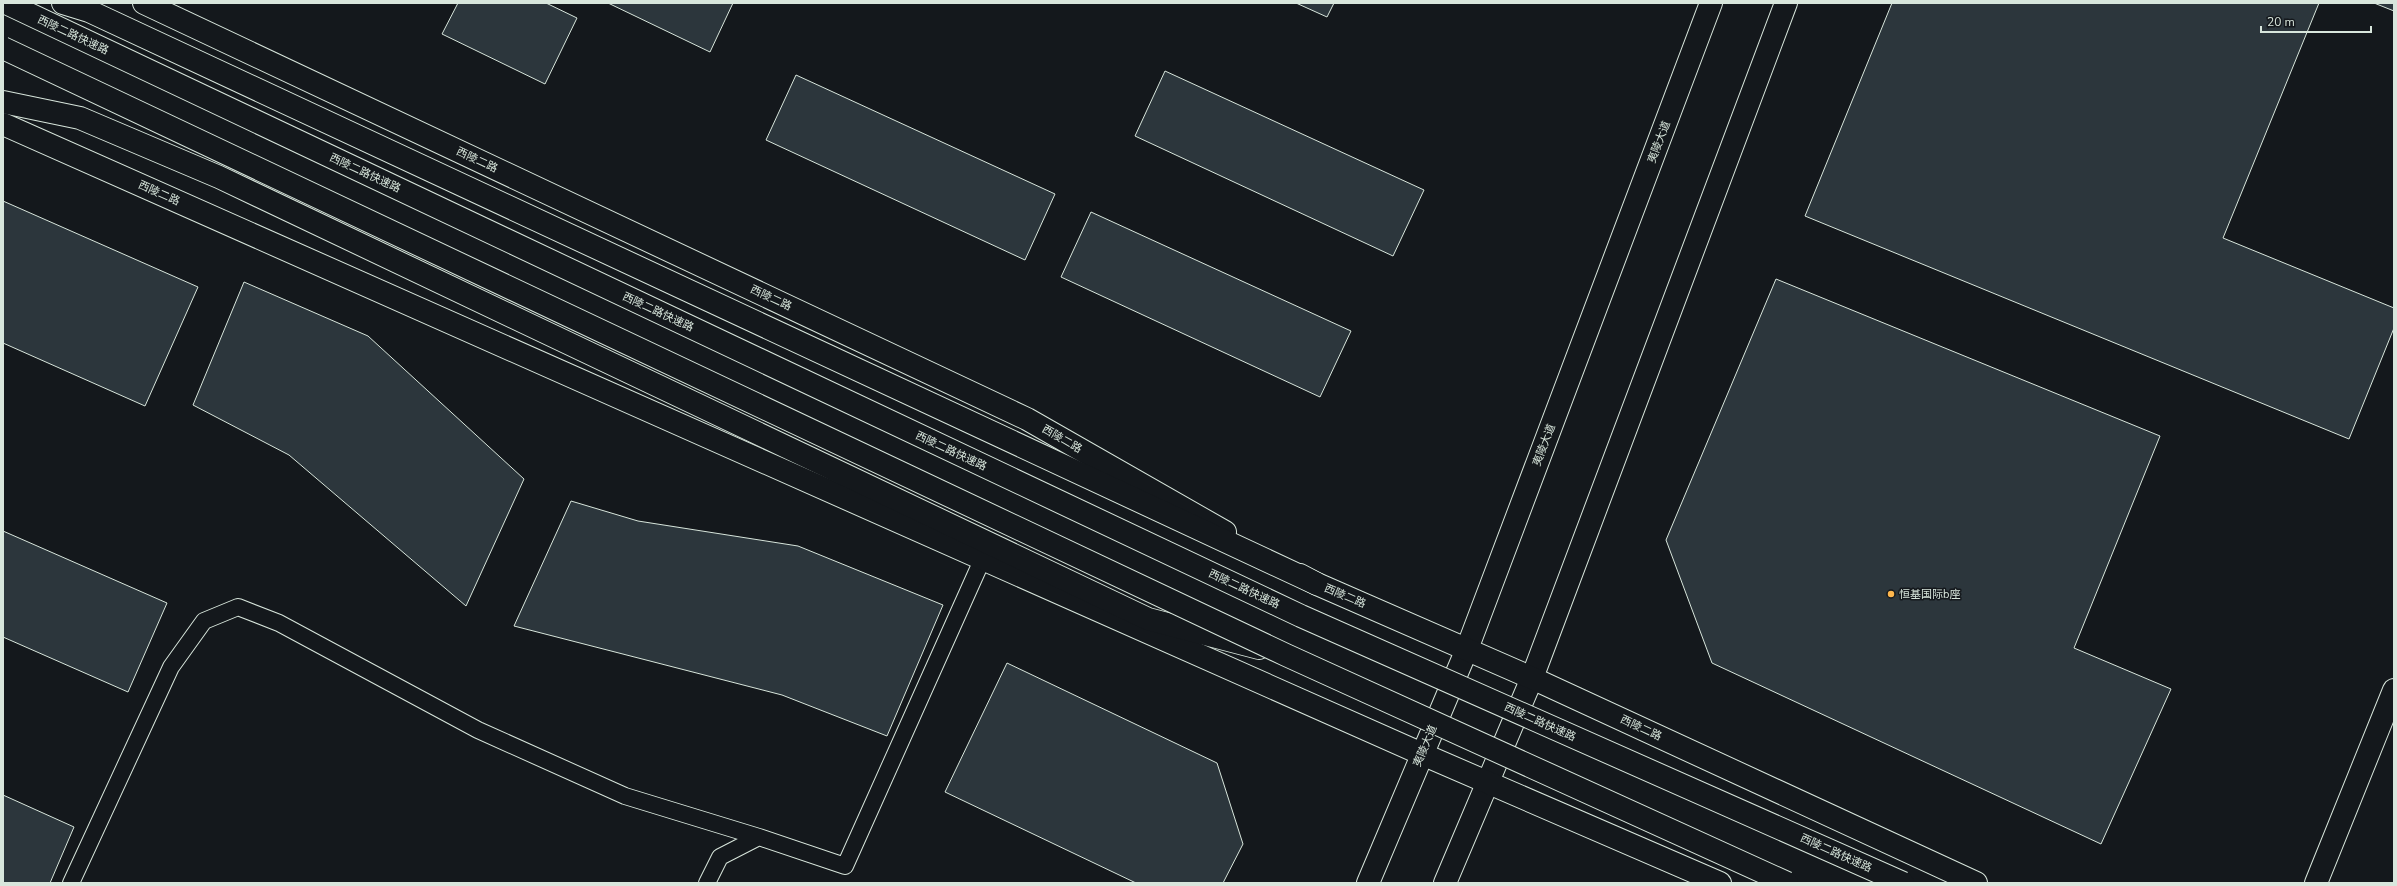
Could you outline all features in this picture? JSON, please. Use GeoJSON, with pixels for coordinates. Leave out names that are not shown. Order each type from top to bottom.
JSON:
{"type":"FeatureCollection","features":[{"type":"Feature","properties":{"kind":"main road","name":"西陵二路快速路"},"geometry":{"type":"LineString","coordinates":[[6,3],[1301,616],[1904,883]]}},
{"type":"Feature","properties":{"kind":"main road"},"geometry":{"type":"LineString","coordinates":[[63,3],[89,11],[1021,444],[1317,584]]}},
{"type":"Feature","properties":{"kind":"main road","name":"西陵二路"},"geometry":{"type":"LineString","coordinates":[[144,3],[1027,419],[1317,584],[1532,678],[1976,883]]}},
{"type":"Feature","properties":{"kind":"main road","name":"夷陵大道"},"geometry":{"type":"LineString","coordinates":[[1368,883],[1467,649],[1712,3]]}},
{"type":"Feature","properties":{"kind":"main road"},"geometry":{"type":"LineString","coordinates":[[1445,883],[1532,678],[1786,3]]}},
{"type":"Feature","properties":{"kind":"main road"},"geometry":{"type":"LineString","coordinates":[[3,48],[1286,655],[1787,883]]}},
{"type":"Feature","properties":{"kind":"main road"},"geometry":{"type":"LineString","coordinates":[[3,102],[80,118],[219,177],[1148,619],[1286,655]]}},
{"type":"Feature","properties":{"kind":"main road","name":"西陵二路"},"geometry":{"type":"LineString","coordinates":[[3,124],[1422,754],[1720,883]]}},
{"type":"Feature","properties":{"kind":"main road"},"geometry":{"type":"LineString","coordinates":[[2316,883],[2394,690]]}},
{"type":"Feature","properties":{"kind":"lane"},"geometry":{"type":"LineString","coordinates":[[71,883],[171,667],[204,621],[238,607],[279,623],[478,730],[625,796],[759,837],[845,866],[983,558]]}},
{"type":"Feature","properties":{"kind":"lane"},"geometry":{"type":"LineString","coordinates":[[707,883],[720,857],[759,837]]}},
{"type":"Feature","properties":{"kind":"building"},"geometry":{"type":"Polygon","coordinates":[[[458,3],[546,3],[577,18],[545,84],[442,34],[458,3]]]}},
{"type":"Feature","properties":{"kind":"building"},"geometry":{"type":"Polygon","coordinates":[[[608,3],[733,3],[710,52],[608,3]]]}},
{"type":"Feature","properties":{"kind":"building"},"geometry":{"type":"Polygon","coordinates":[[[1296,3],[1334,3],[1327,17],[1296,3]]]}},
{"type":"Feature","properties":{"kind":"building"},"geometry":{"type":"Polygon","coordinates":[[[1892,3],[2319,3],[2223,238],[2394,308],[2394,328],[2349,439],[1805,216],[1892,3]]]}},
{"type":"Feature","properties":{"kind":"building"},"geometry":{"type":"Polygon","coordinates":[[[2374,3],[2394,3],[2394,11],[2374,3]]]}},
{"type":"Feature","properties":{"kind":"building"},"geometry":{"type":"Polygon","coordinates":[[[1165,71],[1424,190],[1393,256],[1135,136],[1165,71]]]}},
{"type":"Feature","properties":{"kind":"building"},"geometry":{"type":"Polygon","coordinates":[[[796,75],[1055,194],[1025,260],[766,140],[796,75]]]}},
{"type":"Feature","properties":{"kind":"building"},"geometry":{"type":"Polygon","coordinates":[[[3,201],[198,287],[145,406],[3,343],[3,201]]]}},
{"type":"Feature","properties":{"kind":"building"},"geometry":{"type":"Polygon","coordinates":[[[1091,212],[1351,331],[1320,397],[1061,277],[1091,212]]]}},
{"type":"Feature","properties":{"kind":"building","name":"恒基国际b座"},"geometry":{"type":"Polygon","coordinates":[[[1776,279],[2160,436],[2074,648],[2171,689],[2101,844],[1712,663],[1666,540],[1776,279]]]}},
{"type":"Feature","properties":{"kind":"building"},"geometry":{"type":"Polygon","coordinates":[[[244,282],[368,336],[524,479],[466,606],[289,455],[193,405],[244,282]]]}},
{"type":"Feature","properties":{"kind":"building"},"geometry":{"type":"Polygon","coordinates":[[[571,501],[638,521],[798,546],[943,605],[887,736],[782,695],[514,626],[571,501]]]}},
{"type":"Feature","properties":{"kind":"building"},"geometry":{"type":"Polygon","coordinates":[[[3,531],[167,603],[128,692],[3,637],[3,531]]]}},
{"type":"Feature","properties":{"kind":"building"},"geometry":{"type":"Polygon","coordinates":[[[1007,663],[1217,763],[1243,844],[1223,883],[1136,883],[945,792],[1007,663]]]}},
{"type":"Feature","properties":{"kind":"building"},"geometry":{"type":"Polygon","coordinates":[[[3,795],[74,827],[50,883],[3,883],[3,795]]]}},
{"type":"Feature","properties":{"kind":"place","name":"恒基国际b座"},"geometry":{"type":"Point","coordinates":[1891,594]}}]}
